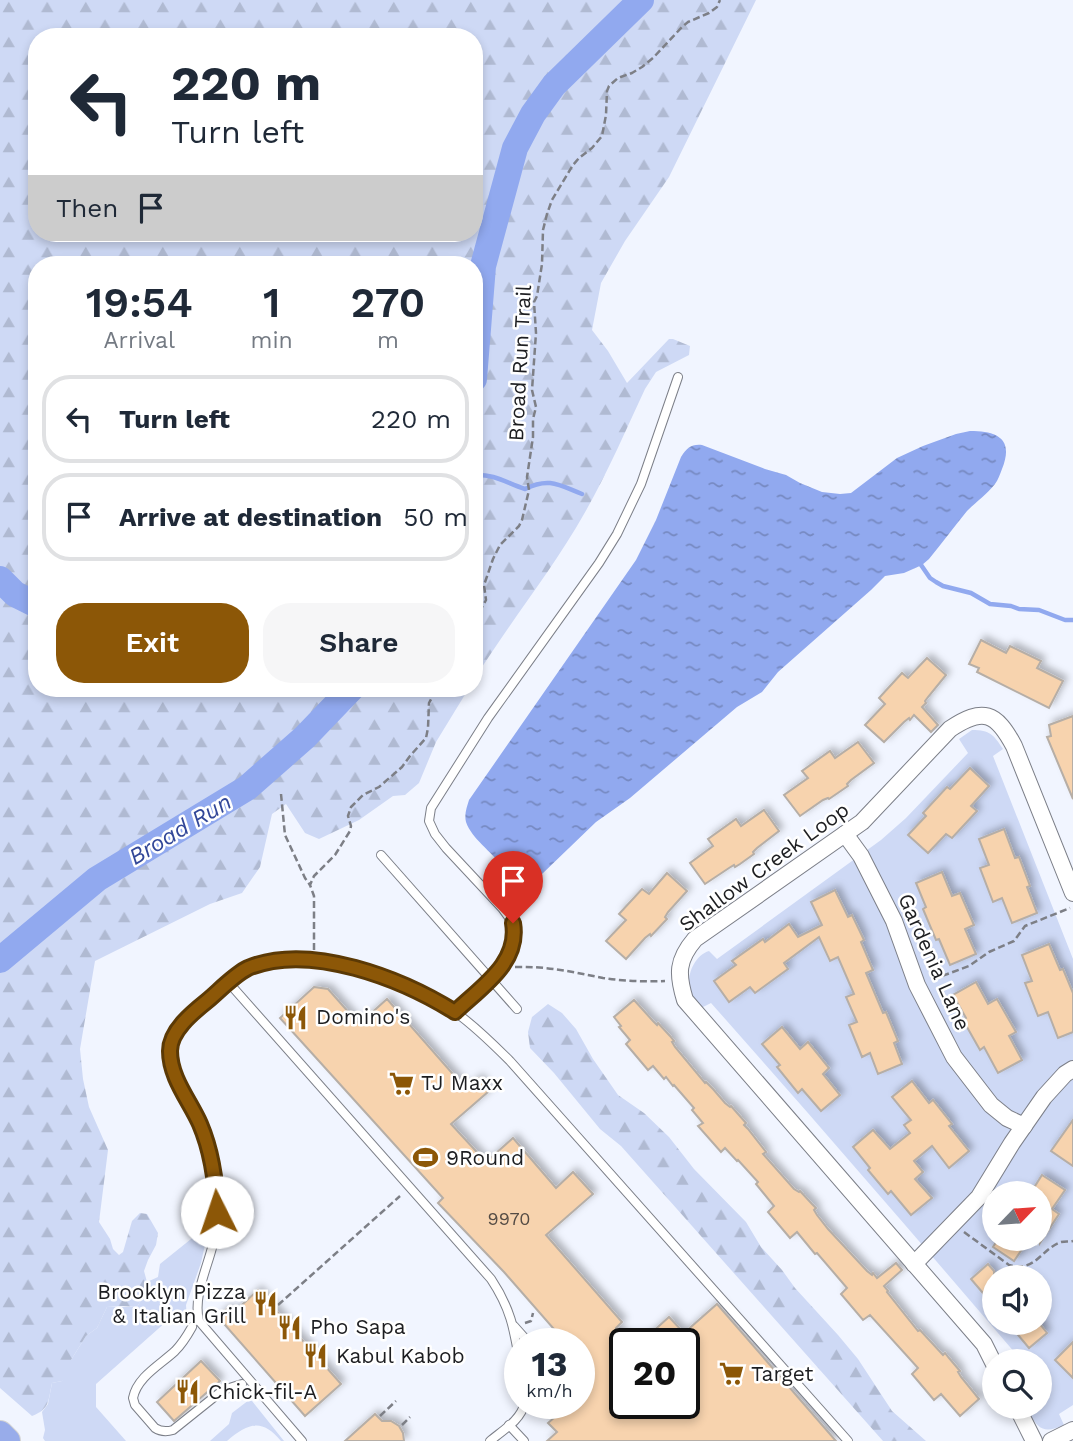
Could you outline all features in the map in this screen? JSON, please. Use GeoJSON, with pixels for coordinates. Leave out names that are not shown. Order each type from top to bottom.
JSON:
{"type":"FeatureCollection","features":[{"type":"Feature","properties":{"kind":"highway"},"geometry":{"type":"LineString","coordinates":[[0,1434],[7,1441]]}},
{"type":"Feature","properties":{"kind":"street","name":"Shallow Creek Loop"},"geometry":{"type":"LineString","coordinates":[[679,981],[680,964],[686,949],[695,939],[862,822],[950,729],[975,716],[988,717],[1004,727],[1073,893]]}},
{"type":"Feature","properties":{"kind":"street","name":"Gardenia Lane"},"geometry":{"type":"LineString","coordinates":[[845,834],[861,856],[894,921],[916,982],[954,1057],[992,1105],[1007,1118],[1024,1126]]}},
{"type":"Feature","properties":{"kind":"street"},"geometry":{"type":"LineString","coordinates":[[679,981],[685,1000],[695,1014],[986,1349]]}},
{"type":"Feature","properties":{"kind":"street"},"geometry":{"type":"LineString","coordinates":[[914,1264],[979,1197],[1044,1097],[1073,1069]]}},
{"type":"Feature","properties":{"kind":"street"},"geometry":{"type":"LineString","coordinates":[[1023,1419],[1034,1441]]}},
{"type":"Feature","properties":{"kind":"street"},"geometry":{"type":"LineString","coordinates":[[1051,1441],[1073,1430]]}},
{"type":"Feature","properties":{"kind":"lane"},"geometry":{"type":"LineString","coordinates":[[455,1012],[508,959],[515,932],[513,923],[502,908],[435,834],[429,821],[432,808],[488,719],[617,534],[641,484],[678,377]]}},
{"type":"Feature","properties":{"kind":"lane"},"geometry":{"type":"LineString","coordinates":[[381,855],[517,1009]]}},
{"type":"Feature","properties":{"kind":"lane"},"geometry":{"type":"LineString","coordinates":[[302,1441],[202,1328],[199,1321],[197,1299],[217,1227],[216,1187],[205,1137],[179,1083],[172,1065],[170,1049],[178,1029],[194,1012],[245,970],[261,964],[314,960],[338,963],[421,992],[455,1012],[483,1034],[848,1441]]}},
{"type":"Feature","properties":{"kind":"lane"},"geometry":{"type":"LineString","coordinates":[[229,983],[491,1279],[503,1296],[514,1326]]}},
{"type":"Feature","properties":{"kind":"lane"},"geometry":{"type":"LineString","coordinates":[[192,1327],[177,1350],[139,1383],[134,1392],[135,1405],[148,1420],[159,1430],[168,1432],[223,1390],[242,1384]]}},
{"type":"Feature","properties":{"kind":"lane"},"geometry":{"type":"LineString","coordinates":[[490,1441],[514,1419]]}},
{"type":"Feature","properties":{"kind":"lane"},"geometry":{"type":"LineString","coordinates":[[509,1425],[524,1441]]}},
{"type":"Feature","properties":{"kind":"path","name":"Broad Run Trail"},"geometry":{"type":"LineString","coordinates":[[483,605],[486,600],[484,584],[493,559],[500,545],[519,526],[529,490],[527,477],[536,407],[532,390],[536,333],[534,302],[542,264],[543,230],[552,200],[573,165],[601,136],[609,86],[618,78],[642,67],[682,27],[709,13],[717,7],[720,0]]}},
{"type":"Feature","properties":{"kind":"path"},"geometry":{"type":"LineString","coordinates":[[310,884],[314,876],[335,855],[350,831],[348,816],[351,807],[363,795],[388,780],[426,738],[429,703],[432,697]]}},
{"type":"Feature","properties":{"kind":"path"},"geometry":{"type":"LineString","coordinates":[[281,794],[285,835],[314,896],[314,946]]}},
{"type":"Feature","properties":{"kind":"path"},"geometry":{"type":"LineString","coordinates":[[916,982],[969,966],[989,952],[1014,941],[1025,926],[1073,906]]}},
{"type":"Feature","properties":{"kind":"path"},"geometry":{"type":"LineString","coordinates":[[501,968],[537,966],[622,980],[679,981]]}},
{"type":"Feature","properties":{"kind":"path"},"geometry":{"type":"LineString","coordinates":[[278,1305],[410,1187]]}},
{"type":"Feature","properties":{"kind":"path"},"geometry":{"type":"LineString","coordinates":[[952,1224],[1009,1265],[1016,1267],[1030,1264],[1061,1242],[1073,1241]]}},
{"type":"Feature","properties":{"kind":"path"},"geometry":{"type":"LineString","coordinates":[[525,1323],[531,1321],[533,1313]]}},
{"type":"Feature","properties":{"kind":"path"},"geometry":{"type":"LineString","coordinates":[[380,1416],[396,1401]]}},
{"type":"Feature","properties":{"kind":"path"},"geometry":{"type":"LineString","coordinates":[[402,1424],[410,1417]]}},
{"type":"Feature","properties":{"kind":"green space"},"geometry":{"type":"Polygon","coordinates":[[[0,0],[756,0],[669,177],[625,241],[601,283],[592,330],[627,383],[669,339],[690,346],[689,355],[656,372],[645,389],[584,514],[483,666],[483,256],[28,256],[28,697],[464,697],[436,742],[419,783],[405,795],[393,796],[359,820],[319,839],[305,833],[286,804],[272,814],[260,867],[242,893],[210,904],[95,961],[80,1049],[89,1107],[108,1150],[99,1222],[119,1255],[123,1252],[132,1221],[140,1213],[147,1214],[158,1233],[156,1245],[144,1271],[147,1282],[145,1294],[137,1307],[107,1307],[97,1328],[86,1336],[71,1360],[71,1375],[52,1383],[47,1404],[32,1416],[0,1388],[0,0]]]}},
{"type":"Feature","properties":{"kind":"green space"},"geometry":{"type":"Polygon","coordinates":[[[972,730],[987,732],[1003,749],[993,756],[1073,959],[1073,993],[1064,969],[1060,970],[1049,944],[1022,955],[1032,981],[1026,983],[1048,1012],[1058,1038],[1073,1032],[1073,1120],[1052,1151],[1073,1165],[1073,1342],[1055,1360],[1073,1378],[1073,1405],[1059,1414],[1064,1425],[1048,1430],[1040,1427],[1034,1419],[1052,1419],[1052,1349],[1012,1349],[1000,1335],[1018,1335],[1029,1348],[1045,1335],[1052,1335],[1052,1265],[982,1265],[982,1315],[711,1003],[701,1008],[689,988],[691,971],[700,956],[709,951],[717,959],[881,840],[906,818],[968,753],[959,739],[972,730]],[[970,768],[950,789],[947,787],[923,812],[926,816],[908,835],[928,853],[946,834],[952,838],[971,806],[989,786],[970,768]],[[1004,829],[979,839],[989,865],[981,868],[994,901],[1002,898],[1012,923],[1037,913],[1019,857],[1015,858],[1004,829]],[[942,872],[916,883],[926,907],[923,909],[950,965],[975,955],[965,929],[974,925],[960,893],[952,896],[942,872]],[[835,890],[811,902],[822,925],[815,929],[829,961],[838,957],[848,981],[873,970],[861,942],[864,940],[852,915],[848,917],[835,890]],[[789,925],[765,942],[763,939],[733,961],[736,965],[714,981],[729,1002],[750,987],[755,993],[784,963],[805,947],[789,925]],[[976,982],[953,995],[981,1049],[984,1047],[998,1072],[1009,1036],[1016,1032],[998,999],[988,1004],[976,982]],[[872,987],[847,997],[857,1022],[849,1026],[861,1056],[870,1053],[878,1074],[902,1064],[894,1043],[898,1041],[872,987]],[[782,1027],[763,1044],[780,1065],[777,1068],[798,1092],[829,1068],[808,1043],[800,1049],[782,1027]],[[912,1082],[892,1097],[911,1120],[925,1151],[932,1146],[949,1167],[969,1152],[933,1101],[929,1103],[912,1082]],[[873,1130],[853,1147],[870,1168],[868,1170],[888,1194],[891,1191],[911,1215],[931,1199],[915,1179],[923,1172],[890,1149],[873,1130]]]}},
{"type":"Feature","properties":{"kind":"green space"},"geometry":{"type":"Polygon","coordinates":[[[548,1004],[562,1013],[576,1029],[618,1095],[644,1113],[669,1137],[694,1169],[746,1222],[761,1247],[858,1359],[892,1411],[926,1441],[883,1441],[621,1146],[600,1129],[530,1048],[528,1032],[532,1017],[548,1004]]]}},
{"type":"Feature","properties":{"kind":"green space"},"geometry":{"type":"Polygon","coordinates":[[[206,1227],[201,1263],[186,1305],[187,1320],[184,1323],[167,1321],[96,1384],[96,1407],[126,1441],[45,1441],[42,1412],[48,1404],[52,1383],[62,1381],[71,1360],[86,1336],[97,1328],[107,1307],[137,1307],[145,1294],[147,1282],[158,1277],[160,1264],[206,1227]]]}},
{"type":"Feature","properties":{"kind":"green space"},"geometry":{"type":"Polygon","coordinates":[[[249,1400],[284,1441],[268,1429],[255,1426],[242,1430],[227,1441],[210,1441],[229,1424],[232,1413],[249,1400]]]}},
{"type":"Feature","properties":{"kind":"water"},"geometry":{"type":"Polygon","coordinates":[[[970,431],[996,435],[1001,439],[1006,450],[1002,469],[995,484],[967,511],[929,559],[904,573],[885,576],[778,672],[762,692],[737,707],[630,798],[596,822],[542,874],[538,874],[537,884],[522,892],[469,828],[465,816],[469,800],[636,560],[656,520],[681,457],[687,449],[702,445],[786,475],[822,492],[840,494],[851,493],[897,458],[923,446],[970,431]]]}},
{"type":"Feature","properties":{"kind":"building"},"geometry":{"type":"Polygon","coordinates":[[[981,640],[1006,653],[1010,646],[1041,661],[1037,668],[1063,681],[1049,708],[977,672],[979,668],[969,664],[981,640]]]}},
{"type":"Feature","properties":{"kind":"building"},"geometry":{"type":"Polygon","coordinates":[[[927,658],[946,675],[922,707],[938,725],[931,732],[914,715],[884,742],[865,725],[885,704],[879,698],[902,673],[908,678],[927,658]]]}},
{"type":"Feature","properties":{"kind":"building"},"geometry":{"type":"Polygon","coordinates":[[[1073,716],[1073,799],[1047,737],[1051,736],[1049,725],[1073,716]]]}},
{"type":"Feature","properties":{"kind":"building"},"geometry":{"type":"Polygon","coordinates":[[[858,742],[874,763],[851,780],[848,786],[800,816],[784,795],[808,778],[802,771],[830,751],[835,758],[858,742]]]}},
{"type":"Feature","properties":{"kind":"building"},"geometry":{"type":"Polygon","coordinates":[[[970,768],[989,786],[971,806],[977,811],[952,838],[946,834],[928,853],[908,835],[926,816],[923,813],[947,787],[950,789],[970,768]]]}},
{"type":"Feature","properties":{"kind":"building"},"geometry":{"type":"Polygon","coordinates":[[[764,810],[779,831],[757,848],[754,854],[705,884],[690,863],[713,846],[708,839],[736,819],[741,826],[764,810]]]}},
{"type":"Feature","properties":{"kind":"building"},"geometry":{"type":"Polygon","coordinates":[[[1004,829],[1015,858],[1019,857],[1037,913],[1012,923],[1002,898],[993,902],[980,868],[989,865],[979,839],[1004,829]]]}},
{"type":"Feature","properties":{"kind":"building"},"geometry":{"type":"Polygon","coordinates":[[[942,872],[952,896],[960,893],[974,925],[965,929],[976,954],[950,965],[923,909],[926,907],[916,883],[942,872]]]}},
{"type":"Feature","properties":{"kind":"building"},"geometry":{"type":"Polygon","coordinates":[[[667,873],[687,891],[668,912],[665,917],[667,919],[626,959],[606,941],[626,920],[619,914],[642,889],[649,894],[667,873]]]}},
{"type":"Feature","properties":{"kind":"building"},"geometry":{"type":"Polygon","coordinates":[[[835,890],[848,917],[852,915],[864,940],[861,942],[873,970],[866,973],[898,1041],[894,1043],[902,1064],[878,1074],[870,1053],[862,1057],[849,1025],[857,1022],[846,997],[854,994],[838,957],[830,961],[819,937],[784,963],[788,969],[755,993],[750,987],[729,1002],[714,981],[736,965],[732,961],[789,924],[798,937],[822,925],[811,902],[835,890]]]}},
{"type":"Feature","properties":{"kind":"building"},"geometry":{"type":"Polygon","coordinates":[[[1049,944],[1073,993],[1073,1032],[1058,1038],[1048,1012],[1038,1016],[1025,983],[1032,981],[1022,955],[1049,944]]]}},
{"type":"Feature","properties":{"kind":"building"},"geometry":{"type":"Polygon","coordinates":[[[976,982],[988,1004],[997,999],[1016,1032],[1009,1036],[1022,1060],[998,1073],[984,1047],[980,1050],[953,995],[976,982]]]}},
{"type":"Feature","properties":{"kind":"building"},"geometry":{"type":"Polygon","coordinates":[[[314,987],[328,989],[359,1024],[387,999],[466,1089],[479,1078],[489,1091],[451,1124],[486,1162],[513,1138],[556,1188],[573,1172],[593,1194],[546,1235],[622,1322],[616,1328],[609,1328],[609,1419],[700,1419],[700,1328],[690,1328],[717,1304],[836,1441],[547,1441],[557,1432],[548,1423],[553,1419],[595,1419],[595,1328],[553,1328],[438,1203],[443,1198],[280,1018],[314,987]]]}},
{"type":"Feature","properties":{"kind":"building"},"geometry":{"type":"Polygon","coordinates":[[[634,1000],[670,1036],[675,1047],[705,1083],[746,1123],[744,1125],[766,1152],[763,1154],[794,1189],[800,1191],[816,1208],[814,1210],[828,1229],[867,1271],[877,1278],[896,1263],[902,1270],[884,1286],[887,1292],[918,1331],[920,1330],[943,1355],[945,1353],[979,1399],[960,1416],[941,1394],[934,1400],[912,1374],[918,1368],[870,1315],[863,1320],[841,1294],[847,1288],[817,1253],[815,1254],[797,1232],[790,1238],[768,1212],[774,1206],[756,1184],[758,1182],[725,1148],[721,1152],[698,1126],[703,1123],[692,1110],[694,1108],[653,1066],[648,1070],[626,1044],[630,1040],[614,1017],[634,1000]]]}},
{"type":"Feature","properties":{"kind":"building"},"geometry":{"type":"Polygon","coordinates":[[[782,1027],[800,1049],[808,1042],[829,1068],[823,1074],[840,1095],[821,1111],[802,1089],[798,1093],[762,1044],[782,1027]]]}},
{"type":"Feature","properties":{"kind":"building"},"geometry":{"type":"Polygon","coordinates":[[[912,1081],[929,1103],[933,1100],[969,1151],[949,1168],[932,1146],[914,1161],[923,1172],[915,1179],[932,1198],[911,1215],[891,1191],[888,1194],[853,1147],[873,1130],[890,1149],[910,1133],[904,1125],[911,1120],[892,1097],[912,1081]]]}},
{"type":"Feature","properties":{"kind":"building"},"geometry":{"type":"Polygon","coordinates":[[[1073,1120],[1073,1166],[1051,1151],[1073,1120]]]}},
{"type":"Feature","properties":{"kind":"building"},"geometry":{"type":"Polygon","coordinates":[[[1042,1175],[1051,1181],[1038,1181],[1042,1175]]]}},
{"type":"Feature","properties":{"kind":"building"},"geometry":{"type":"Polygon","coordinates":[[[1052,1182],[1065,1190],[1052,1209],[1052,1182]]]}},
{"type":"Feature","properties":{"kind":"building"},"geometry":{"type":"Polygon","coordinates":[[[1052,1209],[1059,1214],[1052,1225],[1052,1209]]]}},
{"type":"Feature","properties":{"kind":"building"},"geometry":{"type":"Polygon","coordinates":[[[999,1251],[1021,1251],[1014,1261],[999,1251]]]}},
{"type":"Feature","properties":{"kind":"building"},"geometry":{"type":"Polygon","coordinates":[[[982,1269],[982,1292],[971,1279],[982,1269]]]}},
{"type":"Feature","properties":{"kind":"building"},"geometry":{"type":"Polygon","coordinates":[[[258,1290],[341,1384],[305,1416],[218,1317],[228,1308],[233,1313],[258,1290]]]}},
{"type":"Feature","properties":{"kind":"building"},"geometry":{"type":"Polygon","coordinates":[[[669,1317],[679,1328],[657,1328],[669,1317]]]}},
{"type":"Feature","properties":{"kind":"building"},"geometry":{"type":"Polygon","coordinates":[[[1018,1335],[1045,1335],[1029,1348],[1018,1335]]]}},
{"type":"Feature","properties":{"kind":"building"},"geometry":{"type":"Polygon","coordinates":[[[1073,1342],[1073,1378],[1055,1360],[1073,1342]]]}},
{"type":"Feature","properties":{"kind":"building","name":"Chick-fil-A"},"geometry":{"type":"Polygon","coordinates":[[[201,1361],[220,1381],[174,1421],[157,1402],[201,1361]]]}},
{"type":"Feature","properties":{"kind":"building"},"geometry":{"type":"Polygon","coordinates":[[[375,1414],[382,1421],[391,1421],[399,1426],[404,1441],[345,1441],[375,1414]]]}},
{"type":"Feature","properties":{"kind":"waterway","name":"Broad Run"},"geometry":{"type":"LineString","coordinates":[[483,266],[515,148],[533,114],[554,85],[641,0]]}},
{"type":"Feature","properties":{"kind":"waterway"},"geometry":{"type":"LineString","coordinates":[[483,475],[525,489],[548,483],[582,494]]}},
{"type":"Feature","properties":{"kind":"waterway"},"geometry":{"type":"LineString","coordinates":[[919,562],[936,582],[971,593],[990,604],[1039,610],[1065,620],[1073,620]]}},
{"type":"Feature","properties":{"kind":"waterway"},"geometry":{"type":"LineString","coordinates":[[0,579],[15,594],[28,600]]}},
{"type":"Feature","properties":{"kind":"waterway","name":"Broad Run"},"geometry":{"type":"LineString","coordinates":[[0,960],[97,879],[247,788],[305,737],[343,697]]}},
{"type":"Feature","properties":{"kind":"place","name":"Domino's"},"geometry":{"type":"Point","coordinates":[296,1017]}},
{"type":"Feature","properties":{"kind":"place","name":"TJ Maxx"},"geometry":{"type":"Point","coordinates":[401,1083]}},
{"type":"Feature","properties":{"kind":"place","name":"9Round"},"geometry":{"type":"Point","coordinates":[426,1158]}},
{"type":"Feature","properties":{"kind":"place","name":"Brooklyn Pizza & Italian Grill"},"geometry":{"type":"Point","coordinates":[266,1304]}},
{"type":"Feature","properties":{"kind":"place","name":"Pho Sapa"},"geometry":{"type":"Point","coordinates":[290,1327]}},
{"type":"Feature","properties":{"kind":"place","name":"Kabul Kabob"},"geometry":{"type":"Point","coordinates":[316,1356]}},
{"type":"Feature","properties":{"kind":"place","name":"Target"},"geometry":{"type":"Point","coordinates":[731,1374]}},
{"type":"Feature","properties":{"kind":"place","name":"Chick-fil-A"},"geometry":{"type":"Point","coordinates":[188,1392]}},
{"type":"Feature","properties":{"kind":"route"},"geometry":{"type":"LineString","coordinates":[[217,1212],[215,1179],[205,1137],[179,1083],[172,1065],[170,1049],[178,1029],[194,1012],[245,970],[261,964],[314,960],[338,963],[388,979],[421,992],[455,1012],[508,959],[515,932],[513,923]]}}]}
